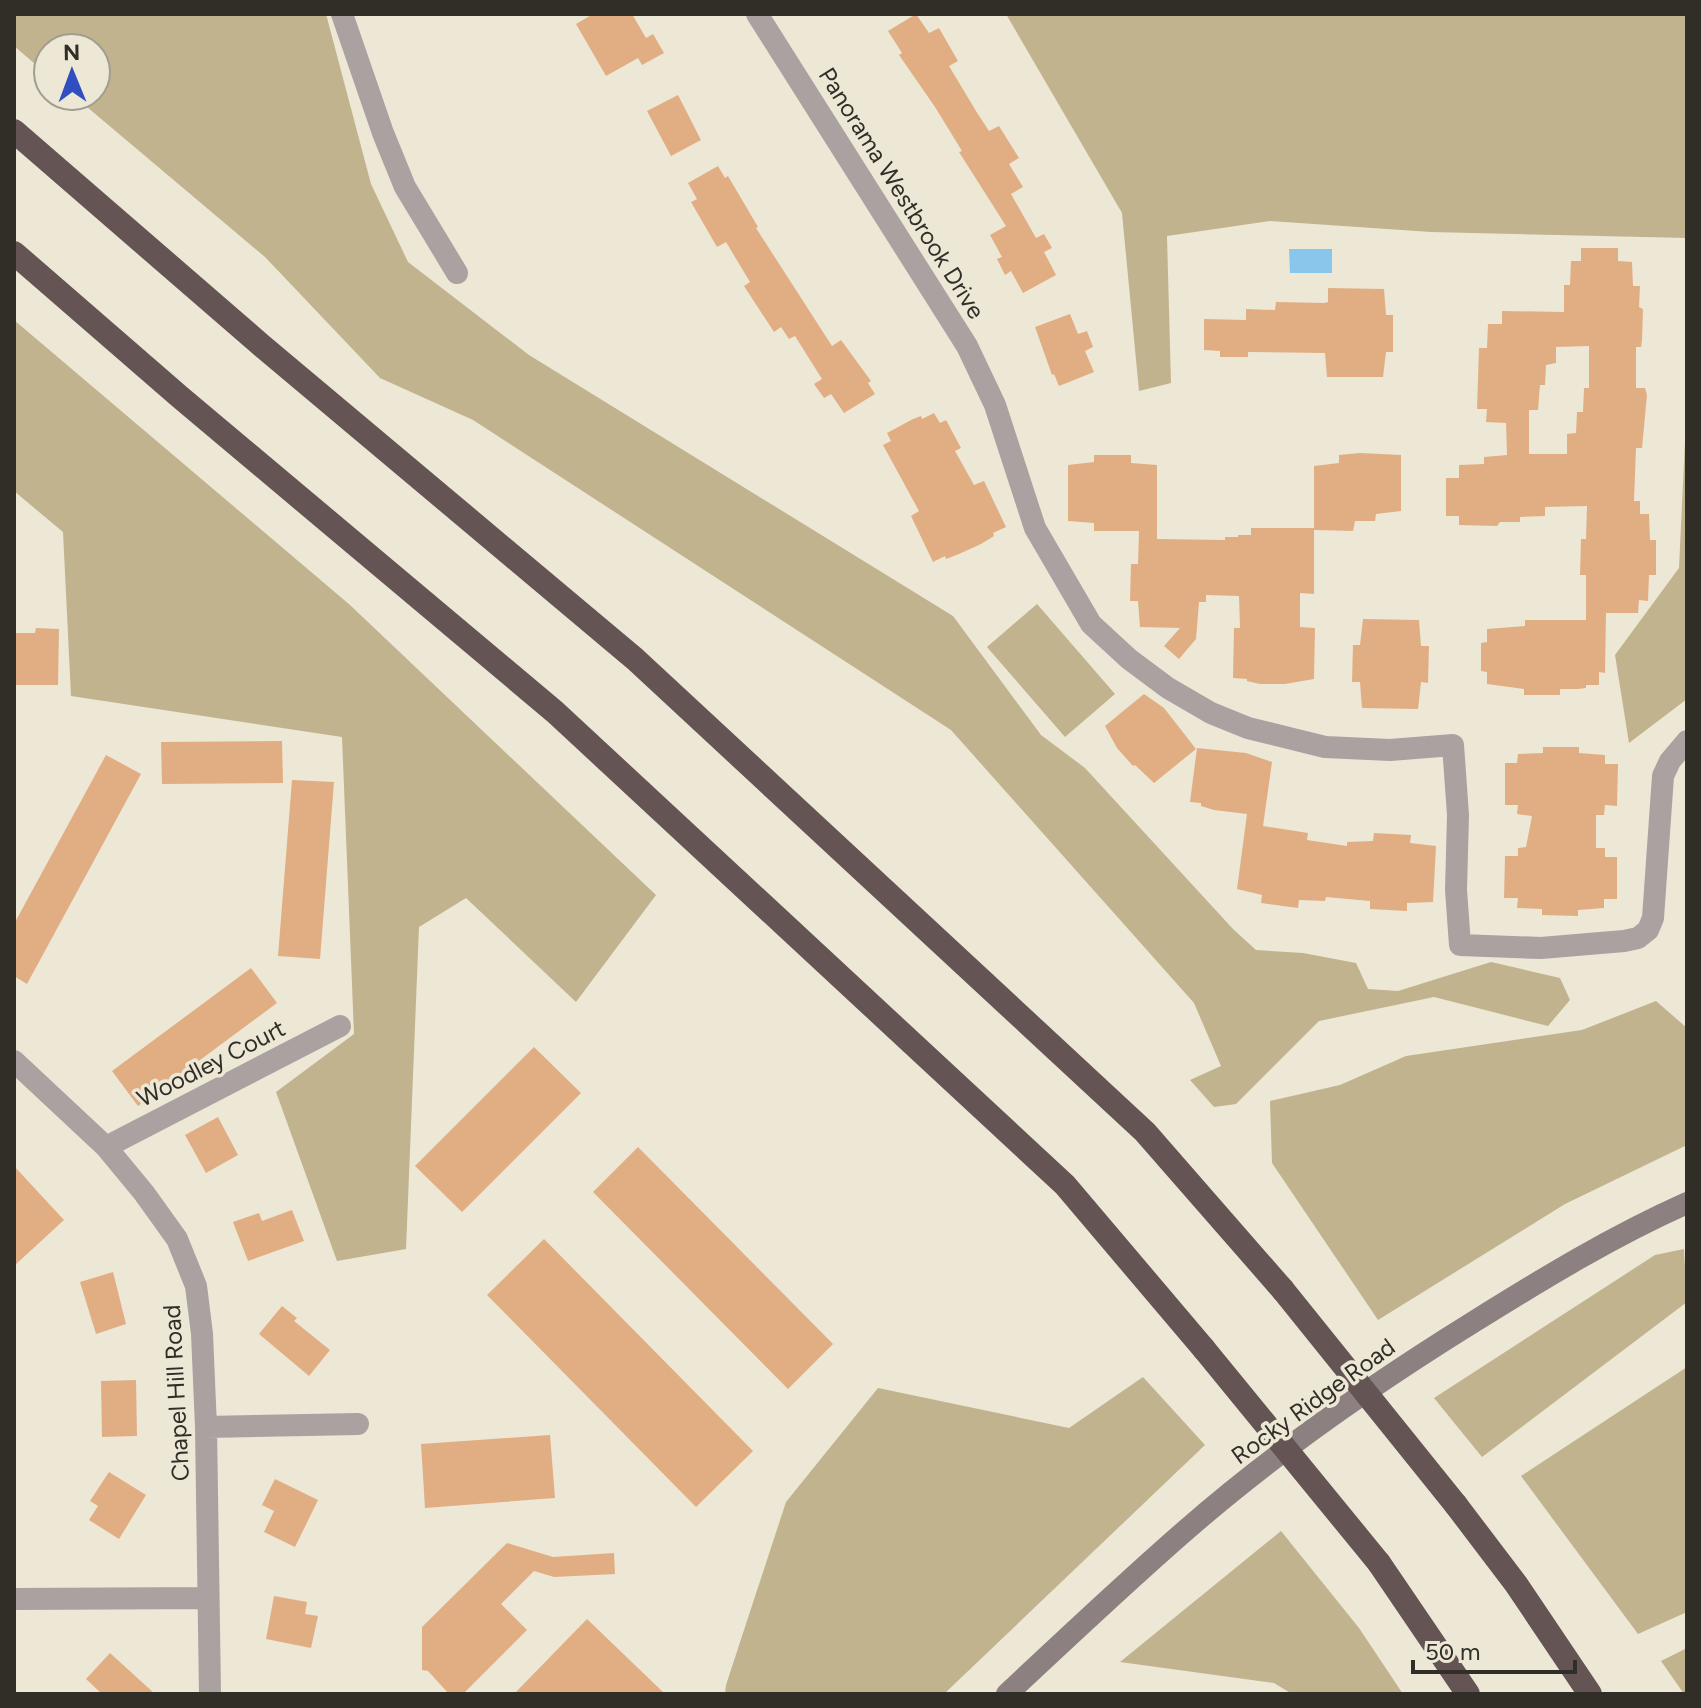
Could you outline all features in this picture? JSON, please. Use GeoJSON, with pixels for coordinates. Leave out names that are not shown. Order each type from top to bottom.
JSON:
{"type":"FeatureCollection","features":[{"type":"Feature","properties":{"kind":"highway"},"geometry":{"type":"LineString","coordinates":[[14,131],[261,345],[635,659],[1145,1132],[1283,1290],[1456,1505],[1516,1584],[1590,1694]]}},
{"type":"Feature","properties":{"kind":"highway"},"geometry":{"type":"LineString","coordinates":[[14,253],[566,722],[1065,1185],[1379,1563],[1468,1694]]}},
{"type":"Feature","properties":{"kind":"highway"},"geometry":{"type":"LineString","coordinates":[[1550,1634],[1597,1694]]}},
{"type":"Feature","properties":{"kind":"main road","name":"Rocky Ridge Road"},"geometry":{"type":"LineString","coordinates":[[1007,1694],[1188,1528],[1325,1420],[1431,1348],[1544,1278],[1649,1220],[1687,1203]]}},
{"type":"Feature","properties":{"kind":"street"},"geometry":{"type":"LineString","coordinates":[[342,14],[405,187],[457,273]]}},
{"type":"Feature","properties":{"kind":"street","name":"Panorama Westbrook Drive"},"geometry":{"type":"LineString","coordinates":[[757,14],[967,346],[995,405],[1035,528],[1091,624],[1129,659],[1168,688],[1211,713],[1248,728],[1325,747],[1390,750],[1453,745],[1458,815],[1456,890],[1460,945],[1555,947],[1624,941],[1638,938],[1648,930],[1653,918],[1663,776],[1670,761],[1687,741]]}},
{"type":"Feature","properties":{"kind":"street","name":"Woodley Court"},"geometry":{"type":"LineString","coordinates":[[106,1147],[340,1026]]}},
{"type":"Feature","properties":{"kind":"street","name":"Chapel Hill Road"},"geometry":{"type":"LineString","coordinates":[[14,1061],[106,1147],[144,1193],[177,1239],[196,1286],[202,1334],[206,1427],[210,1694]]}},
{"type":"Feature","properties":{"kind":"street"},"geometry":{"type":"LineString","coordinates":[[206,1427],[358,1424]]}},
{"type":"Feature","properties":{"kind":"street"},"geometry":{"type":"LineString","coordinates":[[14,1599],[208,1598]]}},
{"type":"Feature","properties":{"kind":"shaded area"},"geometry":{"type":"Polygon","coordinates":[[[14,14],[326,14],[371,184],[408,262],[529,355],[953,616],[1041,735],[1085,768],[1256,950],[1303,953],[1356,963],[1368,989],[1398,991],[1491,962],[1560,978],[1570,1000],[1548,1026],[1434,997],[1319,1021],[1236,1104],[1214,1107],[1190,1080],[1221,1066],[1194,1003],[951,730],[473,420],[380,378],[265,257],[93,112],[112,112],[112,32],[32,32],[32,61],[14,46],[14,14]]]}},
{"type":"Feature","properties":{"kind":"shaded area"},"geometry":{"type":"Polygon","coordinates":[[[1006,14],[1687,14],[1687,238],[1431,232],[1270,221],[1167,236],[1171,383],[1139,391],[1122,213],[1006,14]]]}},
{"type":"Feature","properties":{"kind":"shaded area"},"geometry":{"type":"Polygon","coordinates":[[[14,320],[350,605],[656,895],[576,1002],[466,898],[419,927],[406,1249],[337,1261],[276,1092],[354,1034],[342,737],[71,696],[63,532],[14,491],[14,320]]]}},
{"type":"Feature","properties":{"kind":"shaded area"},"geometry":{"type":"Polygon","coordinates":[[[1687,399],[1687,699],[1629,743],[1615,655],[1679,568],[1687,399]]]}},
{"type":"Feature","properties":{"kind":"shaded area"},"geometry":{"type":"Polygon","coordinates":[[[1037,604],[1115,694],[1065,737],[987,647],[1037,604]]]}},
{"type":"Feature","properties":{"kind":"shaded area"},"geometry":{"type":"Polygon","coordinates":[[[1656,1001],[1687,1028],[1687,1145],[1565,1204],[1378,1320],[1272,1163],[1270,1101],[1340,1085],[1406,1056],[1582,1030],[1656,1001]]]}},
{"type":"Feature","properties":{"kind":"shaded area"},"geometry":{"type":"Polygon","coordinates":[[[1684,1249],[1687,1302],[1482,1457],[1434,1398],[1655,1255],[1684,1249]]]}},
{"type":"Feature","properties":{"kind":"shaded area"},"geometry":{"type":"Polygon","coordinates":[[[1687,1367],[1687,1612],[1638,1634],[1521,1476],[1687,1367]]]}},
{"type":"Feature","properties":{"kind":"shaded area"},"geometry":{"type":"Polygon","coordinates":[[[1143,1377],[1205,1445],[944,1694],[725,1694],[786,1502],[878,1388],[1069,1428],[1143,1377]]]}},
{"type":"Feature","properties":{"kind":"shaded area"},"geometry":{"type":"Polygon","coordinates":[[[1281,1531],[1359,1628],[1403,1694],[1292,1694],[1274,1683],[1120,1662],[1281,1531]]]}},
{"type":"Feature","properties":{"kind":"shaded area"},"geometry":{"type":"Polygon","coordinates":[[[1687,1648],[1687,1694],[1684,1694],[1661,1661],[1687,1648]]]}},
{"type":"Feature","properties":{"kind":"water"},"geometry":{"type":"Polygon","coordinates":[[[1289,249],[1332,249],[1332,273],[1290,273],[1289,249]]]}},
{"type":"Feature","properties":{"kind":"building"},"geometry":{"type":"Polygon","coordinates":[[[593,14],[632,14],[646,38],[653,34],[664,53],[642,65],[638,58],[606,76],[576,24],[593,14]]]}},
{"type":"Feature","properties":{"kind":"building"},"geometry":{"type":"Polygon","coordinates":[[[916,14],[929,33],[939,28],[958,61],[949,66],[976,111],[989,131],[999,126],[1019,158],[1009,164],[1023,187],[1011,194],[1036,238],[1044,234],[1052,248],[1044,252],[1056,275],[1023,293],[1011,271],[1005,275],[997,259],[1002,257],[990,235],[1006,226],[959,152],[962,151],[935,107],[899,55],[902,53],[888,31],[916,14]]]}},
{"type":"Feature","properties":{"kind":"building"},"geometry":{"type":"Polygon","coordinates":[[[678,95],[701,140],[671,156],[647,111],[678,95]]]}},
{"type":"Feature","properties":{"kind":"building"},"geometry":{"type":"Polygon","coordinates":[[[718,166],[725,178],[728,176],[756,228],[832,346],[841,340],[871,381],[868,383],[875,394],[844,413],[831,394],[824,398],[814,384],[822,379],[795,336],[789,339],[781,327],[774,332],[744,286],[750,282],[726,242],[717,247],[691,202],[697,199],[688,183],[718,166]]]}},
{"type":"Feature","properties":{"kind":"building"},"geometry":{"type":"Polygon","coordinates":[[[1581,248],[1618,248],[1618,261],[1632,262],[1633,286],[1640,286],[1642,340],[1641,347],[1636,347],[1636,388],[1645,388],[1647,395],[1642,448],[1636,448],[1634,501],[1640,501],[1640,514],[1649,514],[1650,540],[1656,540],[1656,575],[1649,575],[1648,601],[1639,600],[1638,613],[1606,613],[1605,673],[1599,672],[1599,685],[1560,689],[1560,695],[1524,695],[1524,689],[1487,684],[1487,672],[1481,671],[1481,643],[1487,642],[1487,629],[1525,626],[1525,620],[1586,620],[1586,575],[1580,575],[1581,539],[1586,539],[1587,506],[1545,507],[1545,516],[1520,517],[1520,522],[1500,522],[1497,526],[1459,525],[1459,516],[1446,516],[1446,478],[1459,478],[1459,465],[1484,464],[1484,457],[1507,455],[1506,423],[1486,422],[1487,409],[1477,409],[1479,348],[1487,348],[1488,324],[1502,324],[1502,311],[1564,312],[1564,285],[1570,285],[1571,261],[1581,261],[1581,248]],[[1589,346],[1556,347],[1556,363],[1546,365],[1545,385],[1540,385],[1538,410],[1529,410],[1529,454],[1567,454],[1567,434],[1576,433],[1577,412],[1583,412],[1584,388],[1589,388],[1589,346]]]}},
{"type":"Feature","properties":{"kind":"building"},"geometry":{"type":"Polygon","coordinates":[[[1328,288],[1384,289],[1386,315],[1393,315],[1393,352],[1386,352],[1383,377],[1327,377],[1325,353],[1248,352],[1248,357],[1220,357],[1220,351],[1204,350],[1204,319],[1246,320],[1246,309],[1275,310],[1276,302],[1325,303],[1328,302],[1328,288]]]}},
{"type":"Feature","properties":{"kind":"building"},"geometry":{"type":"Polygon","coordinates":[[[1070,314],[1078,334],[1087,331],[1093,347],[1085,351],[1094,372],[1059,386],[1035,327],[1070,314]]]}},
{"type":"Feature","properties":{"kind":"building"},"geometry":{"type":"Polygon","coordinates":[[[934,413],[940,423],[946,420],[961,448],[955,451],[974,485],[984,481],[1006,527],[981,544],[933,562],[911,516],[919,511],[883,445],[891,441],[887,433],[913,419],[921,416],[922,419],[934,413]]]}},
{"type":"Feature","properties":{"kind":"building"},"geometry":{"type":"Polygon","coordinates":[[[1094,455],[1131,455],[1131,463],[1157,465],[1157,539],[1225,540],[1225,537],[1251,535],[1251,528],[1314,528],[1314,466],[1339,463],[1339,455],[1401,455],[1401,511],[1376,514],[1375,521],[1355,521],[1353,531],[1314,530],[1314,594],[1300,593],[1300,627],[1315,628],[1314,679],[1260,684],[1233,678],[1234,628],[1240,628],[1239,596],[1206,595],[1206,602],[1199,602],[1196,639],[1179,659],[1164,646],[1180,628],[1140,627],[1138,601],[1130,601],[1131,564],[1138,564],[1139,531],[1094,531],[1094,523],[1068,521],[1068,465],[1094,462],[1094,455]]]}},
{"type":"Feature","properties":{"kind":"building"},"geometry":{"type":"Polygon","coordinates":[[[1363,619],[1419,620],[1421,646],[1429,646],[1428,683],[1421,682],[1418,709],[1362,708],[1360,682],[1352,682],[1353,645],[1360,645],[1363,619]]]}},
{"type":"Feature","properties":{"kind":"building"},"geometry":{"type":"Polygon","coordinates":[[[36,628],[59,629],[58,685],[15,685],[16,633],[35,633],[36,628]]]}},
{"type":"Feature","properties":{"kind":"building"},"geometry":{"type":"Polygon","coordinates":[[[1144,694],[1164,708],[1196,749],[1154,783],[1117,748],[1105,726],[1144,694]]]}},
{"type":"Feature","properties":{"kind":"building"},"geometry":{"type":"Polygon","coordinates":[[[282,741],[283,783],[162,784],[161,742],[282,741]]]}},
{"type":"Feature","properties":{"kind":"building"},"geometry":{"type":"Polygon","coordinates":[[[1543,747],[1579,747],[1579,753],[1605,755],[1605,764],[1618,764],[1617,806],[1605,805],[1604,815],[1596,815],[1596,848],[1605,848],[1605,857],[1617,857],[1617,899],[1604,899],[1604,908],[1578,910],[1578,916],[1542,915],[1542,909],[1517,908],[1518,898],[1504,898],[1505,856],[1518,856],[1518,848],[1526,847],[1532,816],[1517,814],[1518,805],[1505,805],[1505,763],[1517,763],[1518,754],[1543,753],[1543,747]]]}},
{"type":"Feature","properties":{"kind":"building"},"geometry":{"type":"Polygon","coordinates":[[[1197,748],[1246,753],[1272,762],[1263,826],[1308,833],[1307,840],[1347,846],[1347,842],[1373,841],[1374,833],[1411,835],[1410,843],[1436,846],[1433,902],[1407,903],[1407,911],[1370,909],[1370,901],[1326,897],[1325,901],[1299,900],[1298,908],[1261,903],[1262,895],[1237,889],[1247,814],[1214,810],[1201,806],[1201,803],[1190,802],[1197,748]]]}},
{"type":"Feature","properties":{"kind":"building"},"geometry":{"type":"Polygon","coordinates":[[[106,755],[141,774],[27,984],[14,976],[14,924],[106,755]]]}},
{"type":"Feature","properties":{"kind":"building"},"geometry":{"type":"Polygon","coordinates":[[[292,780],[334,782],[320,959],[278,956],[292,780]]]}},
{"type":"Feature","properties":{"kind":"building"},"geometry":{"type":"Polygon","coordinates":[[[251,968],[277,1003],[138,1106],[112,1071],[251,968]]]}},
{"type":"Feature","properties":{"kind":"building"},"geometry":{"type":"Polygon","coordinates":[[[534,1047],[581,1093],[462,1212],[415,1166],[534,1047]]]}},
{"type":"Feature","properties":{"kind":"building"},"geometry":{"type":"Polygon","coordinates":[[[218,1117],[238,1155],[206,1173],[185,1135],[218,1117]]]}},
{"type":"Feature","properties":{"kind":"building"},"geometry":{"type":"Polygon","coordinates":[[[638,1147],[833,1344],[788,1389],[593,1192],[638,1147]]]}},
{"type":"Feature","properties":{"kind":"building"},"geometry":{"type":"Polygon","coordinates":[[[14,1166],[64,1220],[14,1266],[14,1166]]]}},
{"type":"Feature","properties":{"kind":"building"},"geometry":{"type":"Polygon","coordinates":[[[292,1210],[304,1241],[248,1261],[233,1222],[259,1213],[262,1221],[292,1210]]]}},
{"type":"Feature","properties":{"kind":"building"},"geometry":{"type":"Polygon","coordinates":[[[544,1239],[753,1451],[696,1507],[487,1295],[544,1239]]]}},
{"type":"Feature","properties":{"kind":"building"},"geometry":{"type":"Polygon","coordinates":[[[113,1272],[126,1324],[96,1334],[80,1282],[113,1272]]]}},
{"type":"Feature","properties":{"kind":"building"},"geometry":{"type":"Polygon","coordinates":[[[282,1306],[297,1318],[294,1321],[330,1350],[309,1376],[259,1334],[282,1306]]]}},
{"type":"Feature","properties":{"kind":"building"},"geometry":{"type":"Polygon","coordinates":[[[136,1380],[137,1436],[102,1437],[101,1381],[136,1380]]]}},
{"type":"Feature","properties":{"kind":"building"},"geometry":{"type":"Polygon","coordinates":[[[550,1435],[555,1498],[425,1508],[421,1444],[550,1435]]]}},
{"type":"Feature","properties":{"kind":"building"},"geometry":{"type":"Polygon","coordinates":[[[109,1472],[146,1495],[119,1539],[89,1520],[98,1506],[90,1501],[109,1472]]]}},
{"type":"Feature","properties":{"kind":"building"},"geometry":{"type":"Polygon","coordinates":[[[275,1479],[318,1500],[295,1547],[264,1532],[274,1511],[262,1505],[275,1479]]]}},
{"type":"Feature","properties":{"kind":"building"},"geometry":{"type":"Polygon","coordinates":[[[507,1543],[553,1557],[614,1553],[615,1574],[554,1577],[534,1571],[501,1604],[527,1630],[463,1694],[449,1694],[428,1671],[422,1670],[422,1627],[507,1543]]]}},
{"type":"Feature","properties":{"kind":"building"},"geometry":{"type":"Polygon","coordinates":[[[274,1596],[307,1602],[305,1614],[318,1616],[311,1648],[266,1639],[274,1596]]]}},
{"type":"Feature","properties":{"kind":"building"},"geometry":{"type":"Polygon","coordinates":[[[587,1619],[665,1694],[514,1694],[587,1619]]]}},
{"type":"Feature","properties":{"kind":"building"},"geometry":{"type":"Polygon","coordinates":[[[110,1653],[155,1694],[102,1694],[86,1679],[110,1653]]]}}]}
